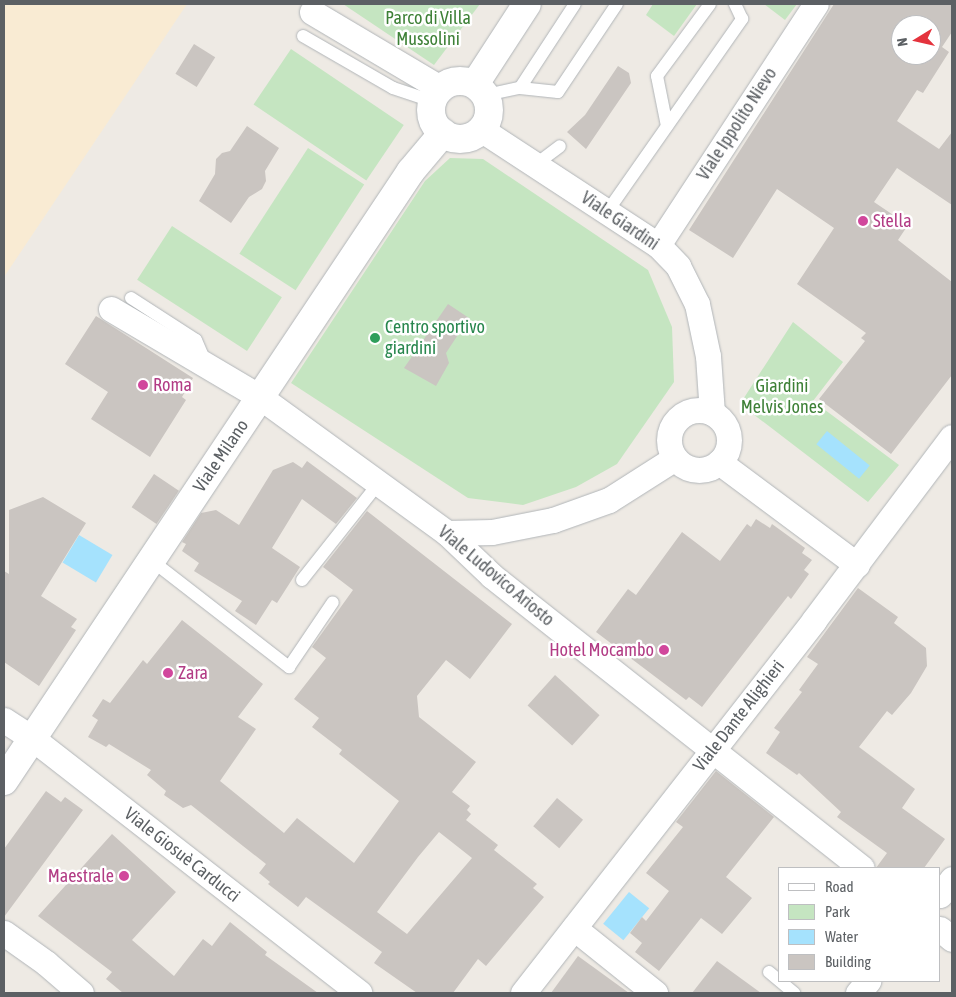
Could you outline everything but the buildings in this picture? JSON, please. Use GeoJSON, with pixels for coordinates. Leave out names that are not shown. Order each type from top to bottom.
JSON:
{"type":"FeatureCollection","features":[{"type":"Feature","properties":{"kind":"street"},"geometry":{"type":"LineString","coordinates":[[480,89],[527,4]]}},
{"type":"Feature","properties":{"kind":"street","name":"Viale Ippolito Nievo"},"geometry":{"type":"LineString","coordinates":[[658,245],[816,4]]}},
{"type":"Feature","properties":{"kind":"street"},"geometry":{"type":"LineString","coordinates":[[312,12],[436,95]]}},
{"type":"Feature","properties":{"kind":"street"},"geometry":{"type":"LineString","coordinates":[[457,80],[480,89],[490,103],[490,113],[482,130],[476,135],[463,139],[456,139],[443,133],[432,119],[436,95],[457,80]]}},
{"type":"Feature","properties":{"kind":"street","name":"Viale Giardini"},"geometry":{"type":"LineString","coordinates":[[482,130],[658,245],[678,266],[697,304],[708,356],[712,413]]}},
{"type":"Feature","properties":{"kind":"street","name":"Viale Milano"},"geometry":{"type":"LineString","coordinates":[[4,781],[411,171],[443,133]]}},
{"type":"Feature","properties":{"kind":"street","name":"Viale Ludovico Ariosto"},"geometry":{"type":"LineString","coordinates":[[121,304],[207,365],[260,397],[447,533],[492,576],[861,867]]}},
{"type":"Feature","properties":{"kind":"street"},"geometry":{"type":"LineString","coordinates":[[694,410],[712,413],[723,422],[729,438],[728,447],[720,462],[701,470],[686,467],[675,458],[669,440],[673,424],[685,413],[694,410]]}},
{"type":"Feature","properties":{"kind":"street","name":"Viale Dante Alighieri"},"geometry":{"type":"LineString","coordinates":[[523,993],[857,564],[952,437]]}},
{"type":"Feature","properties":{"kind":"street"},"geometry":{"type":"LineString","coordinates":[[447,533],[492,532],[553,520],[608,500],[675,458]]}},
{"type":"Feature","properties":{"kind":"street"},"geometry":{"type":"LineString","coordinates":[[720,462],[857,564]]}},
{"type":"Feature","properties":{"kind":"street","name":"Viale Giosuè Carducci"},"geometry":{"type":"LineString","coordinates":[[4,720],[32,738],[359,993]]}},
{"type":"Feature","properties":{"kind":"street"},"geometry":{"type":"LineString","coordinates":[[941,894],[952,879]]}},
{"type":"Feature","properties":{"kind":"street"},"geometry":{"type":"LineString","coordinates":[[574,928],[655,993]]}},
{"type":"Feature","properties":{"kind":"street"},"geometry":{"type":"LineString","coordinates":[[941,930],[952,939]]}},
{"type":"Feature","properties":{"kind":"street"},"geometry":{"type":"LineString","coordinates":[[4,933],[46,963],[81,993]]}},
{"type":"Feature","properties":{"kind":"street"},"geometry":{"type":"LineString","coordinates":[[858,993],[867,982]]}},
{"type":"Feature","properties":{"kind":"lane"},"geometry":{"type":"LineString","coordinates":[[520,88],[575,4]]}},
{"type":"Feature","properties":{"kind":"lane"},"geometry":{"type":"LineString","coordinates":[[480,89],[520,88],[558,92],[617,4]]}},
{"type":"Feature","properties":{"kind":"lane"},"geometry":{"type":"LineString","coordinates":[[667,126],[658,76],[710,4]]}},
{"type":"Feature","properties":{"kind":"lane"},"geometry":{"type":"LineString","coordinates":[[607,212],[742,19],[735,4]]}},
{"type":"Feature","properties":{"kind":"lane"},"geometry":{"type":"LineString","coordinates":[[304,36],[393,88],[436,95]]}},
{"type":"Feature","properties":{"kind":"lane"},"geometry":{"type":"LineString","coordinates":[[535,165],[560,146]]}},
{"type":"Feature","properties":{"kind":"lane"},"geometry":{"type":"LineString","coordinates":[[302,580],[379,483]]}},
{"type":"Feature","properties":{"kind":"lane"},"geometry":{"type":"LineString","coordinates":[[151,560],[289,666],[333,602]]}},
{"type":"Feature","properties":{"kind":"lane"},"geometry":{"type":"LineString","coordinates":[[769,972],[778,980]]}},
{"type":"Feature","properties":{"kind":"lane"},"geometry":{"type":"LineString","coordinates":[[781,982],[794,993]]}},
{"type":"Feature","properties":{"kind":"green space","name":"Parco di Villa Mussolini"},"geometry":{"type":"Polygon","coordinates":[[[343,4],[480,4],[434,65],[343,4]]]}},
{"type":"Feature","properties":{"kind":"green space"},"geometry":{"type":"Polygon","coordinates":[[[653,4],[697,4],[674,36],[646,15],[653,4]]]}},
{"type":"Feature","properties":{"kind":"green space"},"geometry":{"type":"Polygon","coordinates":[[[764,4],[797,4],[785,20],[764,4]]]}},
{"type":"Feature","properties":{"kind":"green space"},"geometry":{"type":"Polygon","coordinates":[[[291,49],[404,125],[366,181],[254,105],[291,49]]]}},
{"type":"Feature","properties":{"kind":"green space"},"geometry":{"type":"Polygon","coordinates":[[[308,148],[364,184],[296,290],[239,254],[308,148]]]}},
{"type":"Feature","properties":{"kind":"green space"},"geometry":{"type":"Polygon","coordinates":[[[450,158],[483,159],[648,270],[672,327],[674,382],[617,464],[576,487],[523,505],[468,498],[291,383],[425,181],[450,158]]]}},
{"type":"Feature","properties":{"kind":"green space"},"geometry":{"type":"Polygon","coordinates":[[[172,226],[282,297],[247,351],[137,280],[172,226]]]}},
{"type":"Feature","properties":{"kind":"green space","name":"Giardini Melvis Jones"},"geometry":{"type":"Polygon","coordinates":[[[793,322],[843,362],[813,401],[899,465],[868,502],[740,404],[793,322]]]}},
{"type":"Feature","properties":{"kind":"sand"},"geometry":{"type":"Polygon","coordinates":[[[4,4],[187,4],[4,277],[4,4]]]}},
{"type":"Feature","properties":{"kind":"water"},"geometry":{"type":"Polygon","coordinates":[[[827,431],[870,466],[859,479],[816,444],[827,431]]]}},
{"type":"Feature","properties":{"kind":"water"},"geometry":{"type":"Polygon","coordinates":[[[79,535],[112,555],[96,583],[63,562],[79,535]]]}},
{"type":"Feature","properties":{"kind":"water"},"geometry":{"type":"Polygon","coordinates":[[[629,892],[649,908],[623,940],[603,924],[629,892]]]}},
{"type":"Feature","properties":{"kind":"place","name":"Stella"},"geometry":{"type":"Point","coordinates":[863,221]}},
{"type":"Feature","properties":{"kind":"place","name":"Centro sportivo giardini"},"geometry":{"type":"Point","coordinates":[375,338]}},
{"type":"Feature","properties":{"kind":"place","name":"Roma"},"geometry":{"type":"Point","coordinates":[143,385]}},
{"type":"Feature","properties":{"kind":"place","name":"Hotel Mocambo"},"geometry":{"type":"Point","coordinates":[664,650]}},
{"type":"Feature","properties":{"kind":"place","name":"Zara"},"geometry":{"type":"Point","coordinates":[168,673]}},
{"type":"Feature","properties":{"kind":"place","name":"Maestrale"},"geometry":{"type":"Point","coordinates":[124,876]}}]}
